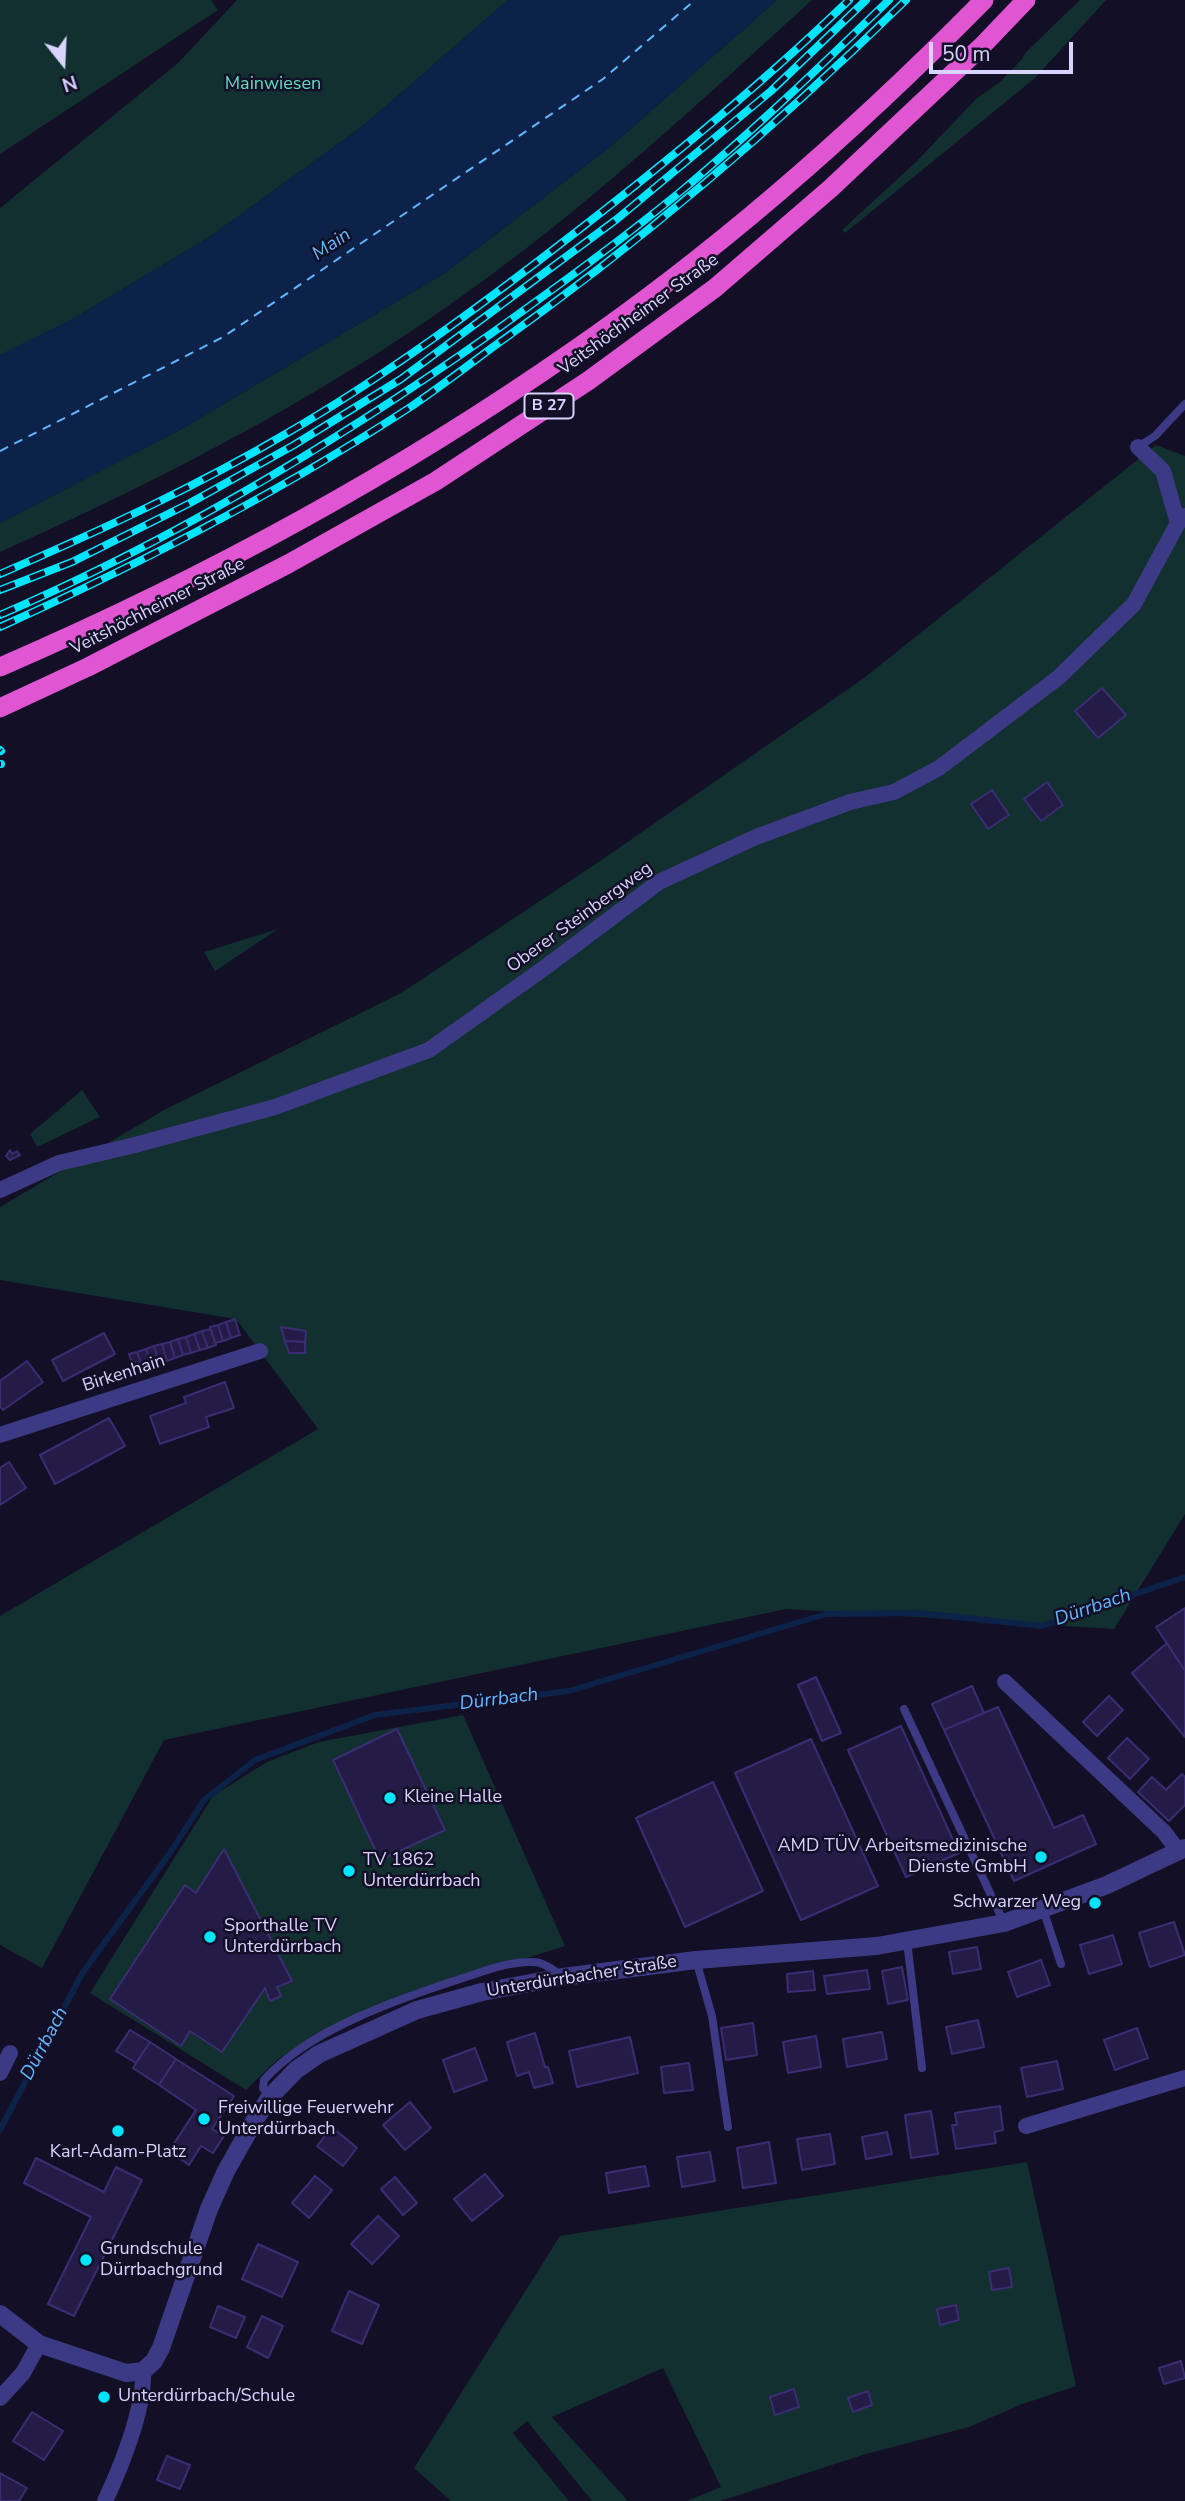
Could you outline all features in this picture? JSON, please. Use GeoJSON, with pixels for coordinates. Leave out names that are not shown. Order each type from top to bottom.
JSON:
{"type":"FeatureCollection","features":[{"type":"Feature","properties":{"kind":"highway","name":"Veitshöchheimer Straße"},"geometry":{"type":"LineString","coordinates":[[0,667],[80,632],[281,530],[423,450],[574,351],[699,257],[813,162],[984,0]]}},
{"type":"Feature","properties":{"kind":"highway","name":"Veitshöchheimer Straße"},"geometry":{"type":"LineString","coordinates":[[0,708],[88,667],[288,564],[436,481],[588,381],[715,288],[831,188],[982,46],[1026,0]]}},
{"type":"Feature","properties":{"kind":"street","name":"Oberer Steinbergweg"},"geometry":{"type":"LineString","coordinates":[[0,1190],[59,1163],[275,1107],[429,1050],[659,882],[755,837],[850,802],[894,792],[939,768],[1059,677],[1135,604],[1182,520],[1163,471],[1138,447]]}},
{"type":"Feature","properties":{"kind":"street","name":"Birkenhain"},"geometry":{"type":"LineString","coordinates":[[0,1435],[260,1352]]}},
{"type":"Feature","properties":{"kind":"street","name":"Unterdürrbacher Straße"},"geometry":{"type":"LineString","coordinates":[[105,2501],[123,2459],[144,2387],[143,2371],[154,2361],[161,2348],[209,2209],[226,2171],[270,2097],[296,2070],[319,2054],[417,2010],[482,1992],[563,1977],[696,1960],[816,1952],[907,1941],[1004,1923],[1107,1885],[1182,1850],[1005,1682]]}},
{"type":"Feature","properties":{"kind":"street"},"geometry":{"type":"LineString","coordinates":[[0,2073],[10,2053]]}},
{"type":"Feature","properties":{"kind":"street"},"geometry":{"type":"LineString","coordinates":[[1026,2126],[1185,2078]]}},
{"type":"Feature","properties":{"kind":"street"},"geometry":{"type":"LineString","coordinates":[[0,2314],[39,2344],[125,2373],[143,2371]]}},
{"type":"Feature","properties":{"kind":"street"},"geometry":{"type":"LineString","coordinates":[[0,2398],[23,2373],[39,2344]]}},
{"type":"Feature","properties":{"kind":"lane"},"geometry":{"type":"LineString","coordinates":[[1138,447],[1155,436],[1185,404]]}},
{"type":"Feature","properties":{"kind":"lane"},"geometry":{"type":"LineString","coordinates":[[905,1709],[1004,1923]]}},
{"type":"Feature","properties":{"kind":"lane"},"geometry":{"type":"LineString","coordinates":[[1043,1909],[1061,1964]]}},
{"type":"Feature","properties":{"kind":"lane"},"geometry":{"type":"LineString","coordinates":[[907,1941],[922,2068]]}},
{"type":"Feature","properties":{"kind":"lane"},"geometry":{"type":"LineString","coordinates":[[696,1960],[712,2017],[728,2127]]}},
{"type":"Feature","properties":{"kind":"green space"},"geometry":{"type":"Polygon","coordinates":[[[0,0],[211,0],[218,10],[0,154],[0,0]]]}},
{"type":"Feature","properties":{"kind":"green space","name":"Mainwiesen"},"geometry":{"type":"Polygon","coordinates":[[[237,0],[508,0],[364,125],[211,236],[71,320],[0,355],[0,208],[178,63],[237,0]]]}},
{"type":"Feature","properties":{"kind":"green space"},"geometry":{"type":"Polygon","coordinates":[[[777,0],[812,0],[693,108],[571,213],[430,319],[372,357],[251,428],[127,493],[0,552],[0,523],[178,431],[445,273],[610,147],[777,0]]]}},
{"type":"Feature","properties":{"kind":"green space"},"geometry":{"type":"Polygon","coordinates":[[[1080,0],[1106,0],[1035,78],[845,233],[842,230],[916,162],[976,99],[1001,81],[1025,53],[1080,0]]]}},
{"type":"Feature","properties":{"kind":"green space"},"geometry":{"type":"Polygon","coordinates":[[[1156,445],[1185,456],[1185,1514],[1114,1629],[786,1609],[164,1740],[42,1968],[0,1945],[0,1616],[318,1429],[236,1319],[0,1280],[0,1207],[164,1110],[401,993],[603,859],[864,678],[1156,445]]]}},
{"type":"Feature","properties":{"kind":"green space"},"geometry":{"type":"Polygon","coordinates":[[[278,929],[215,971],[204,952],[278,929]]]}},
{"type":"Feature","properties":{"kind":"green space"},"geometry":{"type":"Polygon","coordinates":[[[82,1090],[100,1117],[37,1147],[30,1134],[82,1090]]]}},
{"type":"Feature","properties":{"kind":"green space","name":"TV 1862 Unterdürrbach"},"geometry":{"type":"Polygon","coordinates":[[[463,1715],[565,1946],[433,1987],[335,2027],[278,2059],[246,2090],[90,1993],[213,1796],[267,1762],[319,1742],[463,1715]]]}},
{"type":"Feature","properties":{"kind":"green space"},"geometry":{"type":"Polygon","coordinates":[[[1027,2162],[1076,2386],[1020,2405],[969,2427],[866,2454],[720,2501],[687,2501],[721,2487],[663,2368],[552,2417],[628,2501],[592,2501],[527,2421],[513,2433],[569,2501],[451,2501],[414,2468],[560,2236],[1027,2162]]]}},
{"type":"Feature","properties":{"kind":"water","name":"Main"},"geometry":{"type":"Polygon","coordinates":[[[508,0],[777,0],[610,147],[445,273],[178,431],[0,523],[0,355],[71,320],[211,236],[364,125],[508,0]]]}},
{"type":"Feature","properties":{"kind":"building"},"geometry":{"type":"Polygon","coordinates":[[[1102,688],[1126,715],[1098,738],[1075,711],[1102,688]]]}},
{"type":"Feature","properties":{"kind":"building"},"geometry":{"type":"Polygon","coordinates":[[[1047,782],[1063,805],[1041,821],[1024,799],[1047,782]]]}},
{"type":"Feature","properties":{"kind":"building"},"geometry":{"type":"Polygon","coordinates":[[[992,790],[1009,815],[988,829],[971,804],[992,790]]]}},
{"type":"Feature","properties":{"kind":"building"},"geometry":{"type":"Polygon","coordinates":[[[10,1150],[12,1154],[17,1151],[20,1155],[10,1160],[6,1156],[10,1150]]]}},
{"type":"Feature","properties":{"kind":"building"},"geometry":{"type":"Polygon","coordinates":[[[235,1319],[240,1335],[231,1338],[226,1322],[235,1319]]]}},
{"type":"Feature","properties":{"kind":"building"},"geometry":{"type":"Polygon","coordinates":[[[226,1322],[231,1338],[223,1341],[218,1325],[226,1322]]]}},
{"type":"Feature","properties":{"kind":"building"},"geometry":{"type":"Polygon","coordinates":[[[218,1325],[223,1341],[215,1343],[210,1327],[218,1325]]]}},
{"type":"Feature","properties":{"kind":"building"},"geometry":{"type":"Polygon","coordinates":[[[281,1327],[306,1331],[305,1342],[285,1341],[281,1327]]]}},
{"type":"Feature","properties":{"kind":"building"},"geometry":{"type":"Polygon","coordinates":[[[211,1329],[216,1345],[208,1348],[202,1331],[211,1329]]]}},
{"type":"Feature","properties":{"kind":"building"},"geometry":{"type":"Polygon","coordinates":[[[202,1331],[208,1348],[200,1350],[194,1334],[202,1331]]]}},
{"type":"Feature","properties":{"kind":"building"},"geometry":{"type":"Polygon","coordinates":[[[104,1333],[115,1354],[63,1381],[52,1360],[104,1333]]]}},
{"type":"Feature","properties":{"kind":"building"},"geometry":{"type":"Polygon","coordinates":[[[194,1334],[200,1350],[191,1353],[186,1337],[194,1334]]]}},
{"type":"Feature","properties":{"kind":"building"},"geometry":{"type":"Polygon","coordinates":[[[186,1337],[191,1353],[183,1355],[178,1339],[186,1337]]]}},
{"type":"Feature","properties":{"kind":"building"},"geometry":{"type":"Polygon","coordinates":[[[178,1339],[183,1355],[175,1358],[170,1342],[178,1339]]]}},
{"type":"Feature","properties":{"kind":"building"},"geometry":{"type":"Polygon","coordinates":[[[285,1341],[305,1342],[305,1353],[289,1353],[285,1341]]]}},
{"type":"Feature","properties":{"kind":"building"},"geometry":{"type":"Polygon","coordinates":[[[170,1342],[175,1358],[167,1361],[162,1344],[170,1342]]]}},
{"type":"Feature","properties":{"kind":"building"},"geometry":{"type":"Polygon","coordinates":[[[162,1344],[167,1361],[159,1363],[154,1346],[162,1344]]]}},
{"type":"Feature","properties":{"kind":"building"},"geometry":{"type":"Polygon","coordinates":[[[154,1346],[159,1363],[151,1366],[146,1349],[154,1346]]]}},
{"type":"Feature","properties":{"kind":"building"},"geometry":{"type":"Polygon","coordinates":[[[146,1349],[151,1366],[143,1368],[137,1352],[146,1349]]]}},
{"type":"Feature","properties":{"kind":"building"},"geometry":{"type":"Polygon","coordinates":[[[137,1352],[143,1368],[135,1371],[129,1354],[137,1352]]]}},
{"type":"Feature","properties":{"kind":"building"},"geometry":{"type":"Polygon","coordinates":[[[27,1361],[43,1382],[3,1410],[0,1406],[0,1381],[27,1361]]]}},
{"type":"Feature","properties":{"kind":"building"},"geometry":{"type":"Polygon","coordinates":[[[225,1382],[234,1408],[206,1417],[209,1427],[160,1444],[150,1416],[186,1403],[184,1397],[225,1382]]]}},
{"type":"Feature","properties":{"kind":"building"},"geometry":{"type":"Polygon","coordinates":[[[109,1418],[125,1446],[55,1484],[40,1455],[109,1418]]]}},
{"type":"Feature","properties":{"kind":"building"},"geometry":{"type":"Polygon","coordinates":[[[9,1462],[26,1488],[0,1505],[0,1468],[9,1462]]]}},
{"type":"Feature","properties":{"kind":"building"},"geometry":{"type":"Polygon","coordinates":[[[1185,1608],[1185,1671],[1156,1627],[1185,1608]]]}},
{"type":"Feature","properties":{"kind":"building"},"geometry":{"type":"Polygon","coordinates":[[[1167,1643],[1185,1671],[1185,1737],[1132,1673],[1167,1643]]]}},
{"type":"Feature","properties":{"kind":"building"},"geometry":{"type":"Polygon","coordinates":[[[816,1677],[841,1733],[822,1741],[798,1685],[816,1677]]]}},
{"type":"Feature","properties":{"kind":"building"},"geometry":{"type":"Polygon","coordinates":[[[972,1686],[984,1713],[944,1730],[932,1704],[972,1686]]]}},
{"type":"Feature","properties":{"kind":"building"},"geometry":{"type":"Polygon","coordinates":[[[1109,1696],[1123,1710],[1097,1736],[1083,1722],[1109,1696]]]}},
{"type":"Feature","properties":{"kind":"building"},"geometry":{"type":"Polygon","coordinates":[[[998,1707],[1054,1828],[1083,1815],[1096,1844],[1014,1881],[944,1730],[998,1707]]]}},
{"type":"Feature","properties":{"kind":"building"},"geometry":{"type":"Polygon","coordinates":[[[901,1726],[959,1853],[906,1877],[848,1750],[901,1726]]]}},
{"type":"Feature","properties":{"kind":"building","name":"Kleine Halle"},"geometry":{"type":"Polygon","coordinates":[[[397,1729],[445,1830],[380,1860],[333,1760],[397,1729]]]}},
{"type":"Feature","properties":{"kind":"building"},"geometry":{"type":"Polygon","coordinates":[[[1127,1738],[1149,1759],[1130,1779],[1108,1758],[1127,1738]]]}},
{"type":"Feature","properties":{"kind":"building"},"geometry":{"type":"Polygon","coordinates":[[[811,1739],[878,1886],[801,1920],[735,1773],[811,1739]]]}},
{"type":"Feature","properties":{"kind":"building"},"geometry":{"type":"Polygon","coordinates":[[[1182,1774],[1185,1777],[1185,1805],[1169,1821],[1138,1792],[1152,1777],[1166,1790],[1182,1774]]]}},
{"type":"Feature","properties":{"kind":"building"},"geometry":{"type":"Polygon","coordinates":[[[713,1782],[763,1891],[685,1927],[636,1818],[713,1782]]]}},
{"type":"Feature","properties":{"kind":"building","name":"Sporthalle TV Unterdürrbach"},"geometry":{"type":"Polygon","coordinates":[[[224,1849],[292,1981],[277,1987],[281,1996],[270,2001],[265,1988],[222,2052],[190,2031],[181,2046],[110,1999],[185,1885],[196,1893],[224,1849]]]}},
{"type":"Feature","properties":{"kind":"building"},"geometry":{"type":"Polygon","coordinates":[[[1174,1922],[1185,1955],[1150,1967],[1139,1933],[1174,1922]]]}},
{"type":"Feature","properties":{"kind":"building"},"geometry":{"type":"Polygon","coordinates":[[[1113,1935],[1122,1964],[1089,1974],[1080,1945],[1113,1935]]]}},
{"type":"Feature","properties":{"kind":"building"},"geometry":{"type":"Polygon","coordinates":[[[977,1947],[981,1969],[953,1974],[949,1952],[977,1947]]]}},
{"type":"Feature","properties":{"kind":"building"},"geometry":{"type":"Polygon","coordinates":[[[1041,1960],[1050,1985],[1017,1997],[1008,1972],[1041,1960]]]}},
{"type":"Feature","properties":{"kind":"building"},"geometry":{"type":"Polygon","coordinates":[[[902,1967],[908,2000],[888,2004],[882,1971],[902,1967]]]}},
{"type":"Feature","properties":{"kind":"building"},"geometry":{"type":"Polygon","coordinates":[[[867,1970],[870,1989],[827,1994],[824,1976],[867,1970]]]}},
{"type":"Feature","properties":{"kind":"building"},"geometry":{"type":"Polygon","coordinates":[[[813,1971],[815,1990],[788,1992],[787,1974],[813,1971]]]}},
{"type":"Feature","properties":{"kind":"building"},"geometry":{"type":"Polygon","coordinates":[[[978,2020],[984,2047],[952,2054],[946,2027],[978,2020]]]}},
{"type":"Feature","properties":{"kind":"building"},"geometry":{"type":"Polygon","coordinates":[[[753,2023],[757,2055],[726,2060],[721,2028],[753,2023]]]}},
{"type":"Feature","properties":{"kind":"building"},"geometry":{"type":"Polygon","coordinates":[[[1137,2028],[1148,2058],[1115,2070],[1104,2040],[1137,2028]]]}},
{"type":"Feature","properties":{"kind":"building"},"geometry":{"type":"Polygon","coordinates":[[[130,2030],[150,2042],[136,2063],[116,2051],[130,2030]]]}},
{"type":"Feature","properties":{"kind":"building"},"geometry":{"type":"Polygon","coordinates":[[[882,2032],[887,2059],[847,2067],[843,2039],[882,2032]]]}},
{"type":"Feature","properties":{"kind":"building"},"geometry":{"type":"Polygon","coordinates":[[[535,2033],[545,2067],[548,2067],[553,2083],[534,2088],[529,2072],[517,2076],[507,2042],[535,2033]]]}},
{"type":"Feature","properties":{"kind":"building"},"geometry":{"type":"Polygon","coordinates":[[[816,2036],[821,2067],[788,2073],[783,2042],[816,2036]]]}},
{"type":"Feature","properties":{"kind":"building"},"geometry":{"type":"Polygon","coordinates":[[[630,2037],[638,2073],[577,2087],[569,2051],[630,2037]]]}},
{"type":"Feature","properties":{"kind":"building"},"geometry":{"type":"Polygon","coordinates":[[[150,2042],[176,2059],[159,2085],[133,2068],[150,2042]]]}},
{"type":"Feature","properties":{"kind":"building"},"geometry":{"type":"Polygon","coordinates":[[[475,2048],[487,2080],[454,2092],[443,2060],[475,2048]]]}},
{"type":"Feature","properties":{"kind":"building","name":"Freiwillige Feuerwehr Unterdürrbach"},"geometry":{"type":"Polygon","coordinates":[[[176,2059],[234,2096],[212,2129],[224,2136],[213,2153],[201,2146],[189,2165],[169,2151],[196,2110],[159,2085],[176,2059]]]}},
{"type":"Feature","properties":{"kind":"building"},"geometry":{"type":"Polygon","coordinates":[[[1057,2061],[1063,2089],[1027,2097],[1021,2068],[1057,2061]]]}},
{"type":"Feature","properties":{"kind":"building"},"geometry":{"type":"Polygon","coordinates":[[[689,2063],[693,2090],[664,2093],[661,2067],[689,2063]]]}},
{"type":"Feature","properties":{"kind":"building"},"geometry":{"type":"Polygon","coordinates":[[[410,2102],[431,2128],[405,2150],[383,2125],[410,2102]]]}},
{"type":"Feature","properties":{"kind":"building"},"geometry":{"type":"Polygon","coordinates":[[[1000,2106],[1003,2130],[994,2132],[996,2143],[956,2149],[952,2125],[957,2125],[955,2113],[1000,2106]]]}},
{"type":"Feature","properties":{"kind":"building"},"geometry":{"type":"Polygon","coordinates":[[[931,2111],[938,2154],[911,2158],[905,2115],[931,2111]]]}},
{"type":"Feature","properties":{"kind":"building"},"geometry":{"type":"Polygon","coordinates":[[[332,2127],[357,2148],[343,2166],[317,2146],[332,2127]]]}},
{"type":"Feature","properties":{"kind":"building"},"geometry":{"type":"Polygon","coordinates":[[[887,2132],[892,2154],[866,2159],[862,2137],[887,2132]]]}},
{"type":"Feature","properties":{"kind":"building"},"geometry":{"type":"Polygon","coordinates":[[[830,2134],[835,2164],[802,2170],[797,2139],[830,2134]]]}},
{"type":"Feature","properties":{"kind":"building"},"geometry":{"type":"Polygon","coordinates":[[[769,2142],[776,2183],[743,2188],[737,2148],[769,2142]]]}},
{"type":"Feature","properties":{"kind":"building"},"geometry":{"type":"Polygon","coordinates":[[[710,2152],[715,2181],[682,2187],[677,2157],[710,2152]]]}},
{"type":"Feature","properties":{"kind":"building","name":"Grundschule Dürrbachgrund"},"geometry":{"type":"Polygon","coordinates":[[[36,2158],[104,2192],[116,2167],[142,2180],[74,2316],[48,2304],[91,2217],[24,2183],[36,2158]]]}},
{"type":"Feature","properties":{"kind":"building"},"geometry":{"type":"Polygon","coordinates":[[[645,2166],[649,2186],[609,2193],[606,2173],[645,2166]]]}},
{"type":"Feature","properties":{"kind":"building"},"geometry":{"type":"Polygon","coordinates":[[[485,2174],[503,2196],[472,2221],[454,2199],[485,2174]]]}},
{"type":"Feature","properties":{"kind":"building"},"geometry":{"type":"Polygon","coordinates":[[[315,2176],[332,2190],[309,2218],[292,2203],[315,2176]]]}},
{"type":"Feature","properties":{"kind":"building"},"geometry":{"type":"Polygon","coordinates":[[[395,2177],[417,2203],[403,2215],[381,2189],[395,2177]]]}},
{"type":"Feature","properties":{"kind":"building"},"geometry":{"type":"Polygon","coordinates":[[[378,2216],[399,2236],[372,2264],[351,2244],[378,2216]]]}},
{"type":"Feature","properties":{"kind":"building"},"geometry":{"type":"Polygon","coordinates":[[[258,2244],[298,2262],[282,2297],[242,2279],[258,2244]]]}},
{"type":"Feature","properties":{"kind":"building"},"geometry":{"type":"Polygon","coordinates":[[[1009,2268],[1012,2287],[992,2290],[989,2272],[1009,2268]]]}},
{"type":"Feature","properties":{"kind":"building"},"geometry":{"type":"Polygon","coordinates":[[[349,2291],[379,2305],[362,2344],[332,2331],[349,2291]]]}},
{"type":"Feature","properties":{"kind":"building"},"geometry":{"type":"Polygon","coordinates":[[[956,2305],[959,2320],[940,2325],[937,2309],[956,2305]]]}},
{"type":"Feature","properties":{"kind":"building"},"geometry":{"type":"Polygon","coordinates":[[[218,2306],[245,2317],[236,2338],[210,2327],[218,2306]]]}},
{"type":"Feature","properties":{"kind":"building"},"geometry":{"type":"Polygon","coordinates":[[[262,2316],[283,2326],[268,2358],[247,2347],[262,2316]]]}},
{"type":"Feature","properties":{"kind":"building"},"geometry":{"type":"Polygon","coordinates":[[[1181,2361],[1185,2378],[1164,2384],[1159,2368],[1181,2361]]]}},
{"type":"Feature","properties":{"kind":"building"},"geometry":{"type":"Polygon","coordinates":[[[794,2389],[799,2407],[775,2415],[770,2397],[794,2389]]]}},
{"type":"Feature","properties":{"kind":"building"},"geometry":{"type":"Polygon","coordinates":[[[868,2391],[872,2405],[853,2412],[848,2398],[868,2391]]]}},
{"type":"Feature","properties":{"kind":"building"},"geometry":{"type":"Polygon","coordinates":[[[32,2412],[63,2431],[44,2460],[13,2441],[32,2412]]]}},
{"type":"Feature","properties":{"kind":"building"},"geometry":{"type":"Polygon","coordinates":[[[167,2456],[190,2465],[180,2489],[157,2480],[167,2456]]]}},
{"type":"Feature","properties":{"kind":"building"},"geometry":{"type":"Polygon","coordinates":[[[0,2473],[27,2488],[19,2501],[0,2501],[0,2473]]]}},
{"type":"Feature","properties":{"kind":"waterway","name":"Dürrbach"},"geometry":{"type":"LineString","coordinates":[[0,2130],[83,1972],[170,1853],[204,1800],[255,1760],[375,1715],[569,1691],[826,1614],[919,1613],[1042,1626],[1185,1577]]}},
{"type":"Feature","properties":{"kind":"ferry route"},"geometry":{"type":"LineString","coordinates":[[0,451],[223,337],[603,79],[695,0]]}},
{"type":"Feature","properties":{"kind":"railway"},"geometry":{"type":"LineString","coordinates":[[0,574],[110,525],[219,471],[325,411],[395,365],[497,292],[637,184],[745,95],[849,0]]}},
{"type":"Feature","properties":{"kind":"railway"},"geometry":{"type":"LineString","coordinates":[[0,590],[72,562],[190,503],[294,445],[401,379],[617,219],[771,91],[866,0]]}},
{"type":"Feature","properties":{"kind":"railway"},"geometry":{"type":"LineString","coordinates":[[0,615],[129,554],[254,486],[375,412],[492,333],[680,192],[760,122],[889,0]]}},
{"type":"Feature","properties":{"kind":"railway"},"geometry":{"type":"LineString","coordinates":[[0,627],[106,577],[262,496],[422,399],[654,225],[808,93],[906,0]]}},
{"type":"Feature","properties":{"kind":"place","name":"Kleine Halle"},"geometry":{"type":"Point","coordinates":[390,1798]}},
{"type":"Feature","properties":{"kind":"place","name":"AMD TÜV Arbeitsmedizinische Dienste GmbH"},"geometry":{"type":"Point","coordinates":[1041,1857]}},
{"type":"Feature","properties":{"kind":"place","name":"TV 1862 Unterdürrbach"},"geometry":{"type":"Point","coordinates":[349,1871]}},
{"type":"Feature","properties":{"kind":"place","name":"Schwarzer Weg"},"geometry":{"type":"Point","coordinates":[1095,1903]}},
{"type":"Feature","properties":{"kind":"place","name":"Sporthalle TV Unterdürrbach"},"geometry":{"type":"Point","coordinates":[210,1937]}},
{"type":"Feature","properties":{"kind":"place","name":"Freiwillige Feuerwehr Unterdürrbach"},"geometry":{"type":"Point","coordinates":[204,2119]}},
{"type":"Feature","properties":{"kind":"place","name":"Karl-Adam-Platz"},"geometry":{"type":"Point","coordinates":[118,2131]}},
{"type":"Feature","properties":{"kind":"place","name":"Grundschule Dürrbachgrund"},"geometry":{"type":"Point","coordinates":[86,2260]}},
{"type":"Feature","properties":{"kind":"place","name":"Unterdürrbach/Schule"},"geometry":{"type":"Point","coordinates":[104,2397]}}]}
